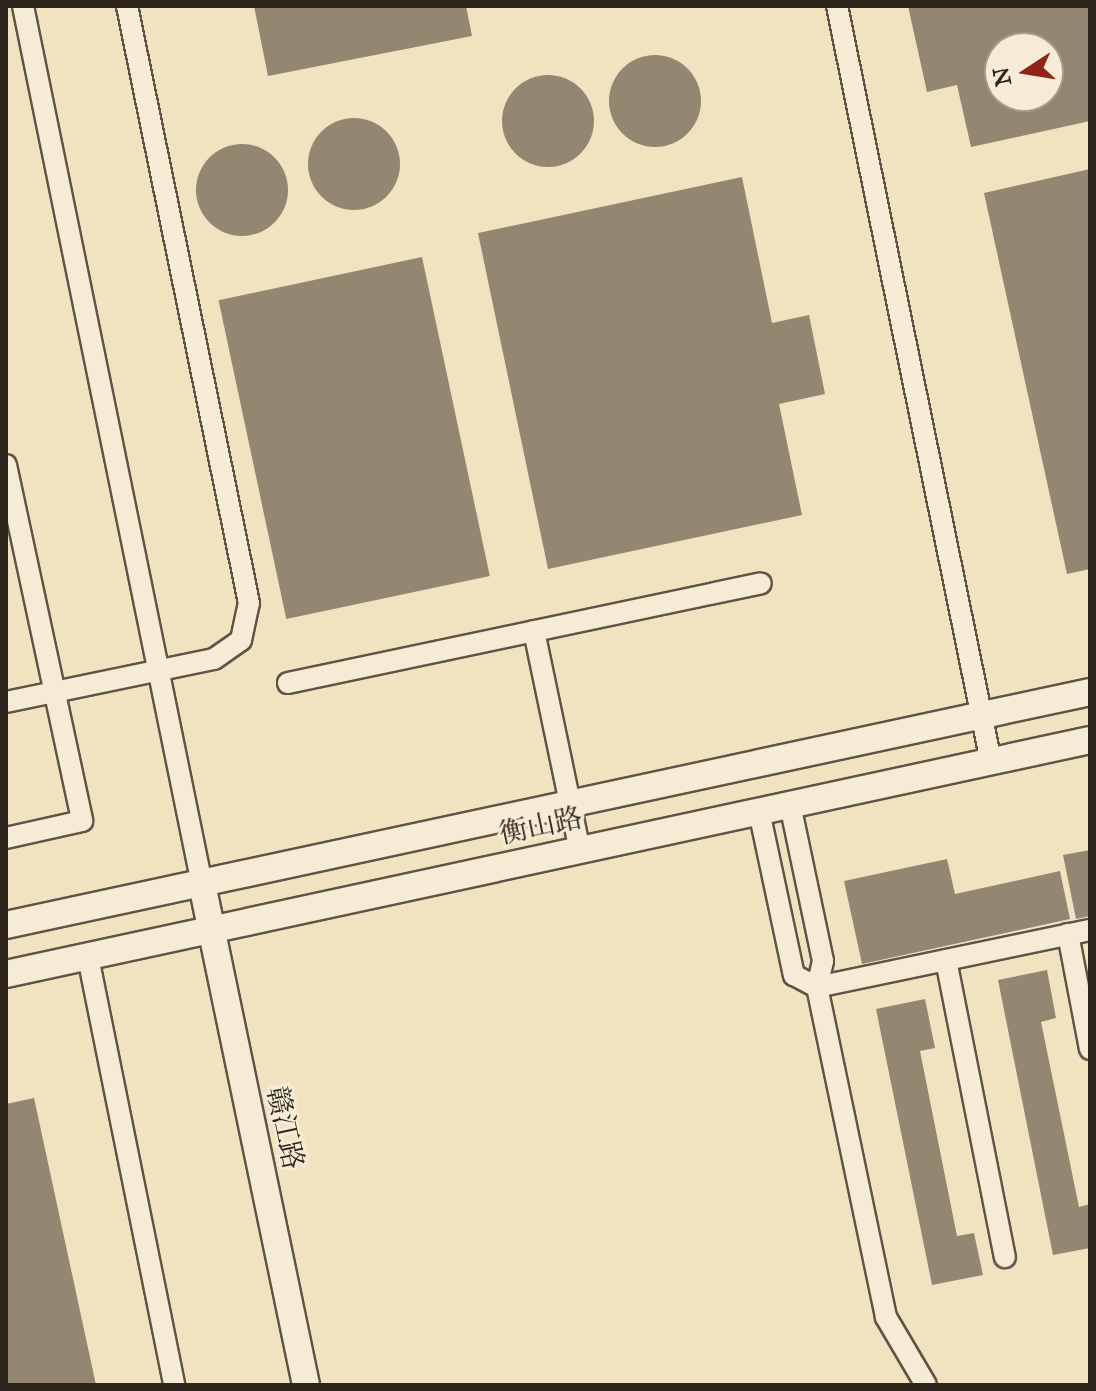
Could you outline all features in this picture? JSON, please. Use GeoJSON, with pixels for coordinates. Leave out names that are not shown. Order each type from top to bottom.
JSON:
{"type":"FeatureCollection","features":[{"type":"Feature","properties":{"kind":"street"},"geometry":{"type":"LineString","coordinates":[[23,6],[161,670],[202,884]]}},
{"type":"Feature","properties":{"kind":"street"},"geometry":{"type":"LineString","coordinates":[[6,702],[214,659],[241,640],[249,603],[127,6]]}},
{"type":"Feature","properties":{"kind":"street"},"geometry":{"type":"LineString","coordinates":[[837,6],[991,762]]}},
{"type":"Feature","properties":{"kind":"street"},"geometry":{"type":"LineString","coordinates":[[6,465],[82,821],[6,838]]}},
{"type":"Feature","properties":{"kind":"street"},"geometry":{"type":"LineString","coordinates":[[288,683],[761,583]]}},
{"type":"Feature","properties":{"kind":"street"},"geometry":{"type":"LineString","coordinates":[[534,631],[580,851]]}},
{"type":"Feature","properties":{"kind":"street","name":"衡山路"},"geometry":{"type":"LineString","coordinates":[[6,925],[1090,692]]}},
{"type":"Feature","properties":{"kind":"street","name":"衡山路"},"geometry":{"type":"LineString","coordinates":[[6,974],[1090,740]]}},
{"type":"Feature","properties":{"kind":"street"},"geometry":{"type":"LineString","coordinates":[[790,805],[823,961],[817,987],[886,1317],[926,1385]]}},
{"type":"Feature","properties":{"kind":"street"},"geometry":{"type":"LineString","coordinates":[[759,811],[794,975],[817,987],[1090,930]]}},
{"type":"Feature","properties":{"kind":"street","name":"赣江路"},"geometry":{"type":"LineString","coordinates":[[202,884],[306,1385]]}},
{"type":"Feature","properties":{"kind":"street"},"geometry":{"type":"LineString","coordinates":[[1068,934],[1090,1049]]}},
{"type":"Feature","properties":{"kind":"street"},"geometry":{"type":"LineString","coordinates":[[88,957],[174,1385]]}},
{"type":"Feature","properties":{"kind":"street"},"geometry":{"type":"LineString","coordinates":[[946,960],[1005,1257]]}},
{"type":"Feature","properties":{"kind":"building"},"geometry":{"type":"Polygon","coordinates":[[[254,6],[466,6],[472,36],[268,76],[254,6]]]}},
{"type":"Feature","properties":{"kind":"building"},"geometry":{"type":"Polygon","coordinates":[[[908,6],[1090,6],[1090,121],[971,147],[957,85],[927,92],[908,6]]]}},
{"type":"Feature","properties":{"kind":"building"},"geometry":{"type":"Polygon","coordinates":[[[655,55],[673,58],[688,68],[698,83],[701,101],[698,119],[688,134],[673,144],[655,147],[637,144],[622,134],[612,119],[609,101],[612,83],[622,68],[637,58],[655,55]]]}},
{"type":"Feature","properties":{"kind":"building"},"geometry":{"type":"Polygon","coordinates":[[[548,75],[566,78],[581,88],[591,103],[594,121],[591,139],[581,154],[566,164],[548,167],[530,164],[515,154],[505,139],[502,121],[505,103],[515,88],[530,78],[548,75]]]}},
{"type":"Feature","properties":{"kind":"building"},"geometry":{"type":"Polygon","coordinates":[[[354,118],[372,121],[387,131],[397,146],[400,164],[397,182],[387,197],[372,207],[354,210],[336,207],[321,197],[311,182],[308,164],[311,146],[321,131],[336,121],[354,118]]]}},
{"type":"Feature","properties":{"kind":"building"},"geometry":{"type":"Polygon","coordinates":[[[242,144],[260,147],[275,157],[285,172],[288,190],[285,208],[275,223],[260,233],[242,236],[224,233],[209,223],[199,208],[196,190],[199,172],[209,157],[224,147],[242,144]]]}},
{"type":"Feature","properties":{"kind":"building"},"geometry":{"type":"Polygon","coordinates":[[[1090,169],[1090,569],[1067,574],[984,193],[1090,169]]]}},
{"type":"Feature","properties":{"kind":"building"},"geometry":{"type":"Polygon","coordinates":[[[742,177],[772,323],[809,315],[825,394],[779,404],[802,515],[548,569],[478,233],[742,177]]]}},
{"type":"Feature","properties":{"kind":"building"},"geometry":{"type":"Polygon","coordinates":[[[422,257],[490,576],[286,619],[219,300],[422,257]]]}},
{"type":"Feature","properties":{"kind":"building"},"geometry":{"type":"Polygon","coordinates":[[[1090,850],[1090,916],[1076,919],[1063,855],[1090,850]]]}},
{"type":"Feature","properties":{"kind":"building"},"geometry":{"type":"Polygon","coordinates":[[[947,859],[955,894],[1060,871],[1070,919],[862,964],[844,881],[947,859]]]}},
{"type":"Feature","properties":{"kind":"building"},"geometry":{"type":"Polygon","coordinates":[[[1047,970],[1056,1018],[1041,1022],[1079,1207],[1090,1204],[1090,1248],[1053,1255],[998,980],[1047,970]]]}},
{"type":"Feature","properties":{"kind":"building"},"geometry":{"type":"Polygon","coordinates":[[[925,999],[935,1048],[920,1051],[957,1236],[974,1233],[983,1275],[932,1285],[876,1009],[925,999]]]}},
{"type":"Feature","properties":{"kind":"building"},"geometry":{"type":"Polygon","coordinates":[[[34,1098],[96,1385],[6,1385],[6,1104],[34,1098]]]}}]}
